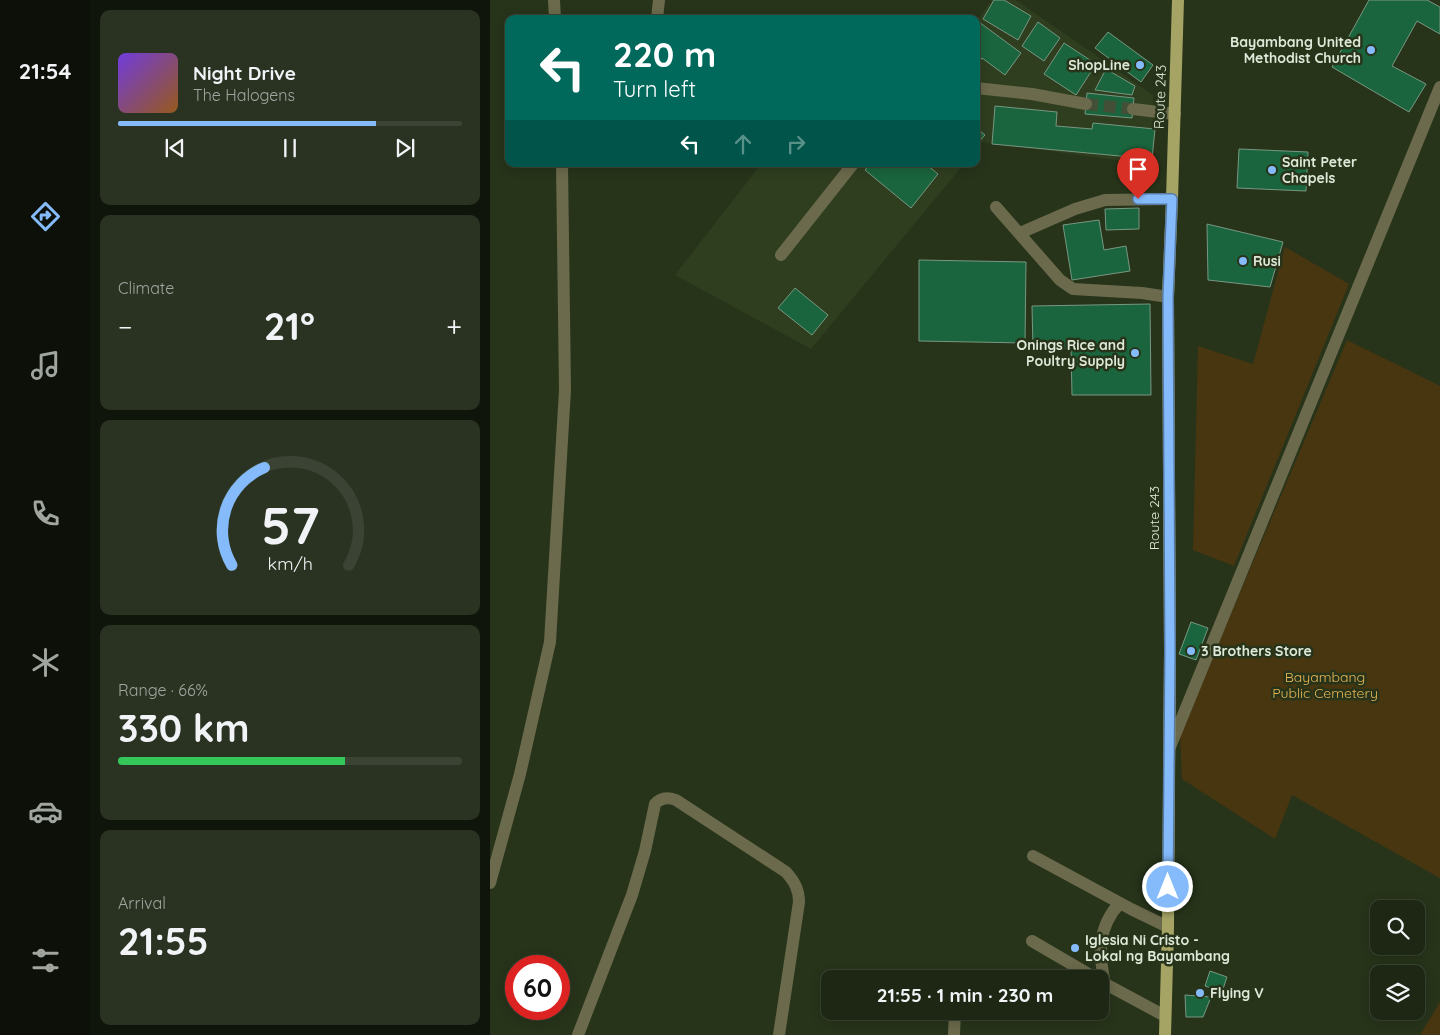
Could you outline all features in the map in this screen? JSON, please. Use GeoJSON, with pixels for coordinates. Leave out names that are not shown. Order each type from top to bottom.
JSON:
{"type":"FeatureCollection","features":[{"type":"Feature","properties":{"kind":"main road","name":"Route 243"},"geometry":{"type":"LineString","coordinates":[[1166,1035],[1170,650],[1168,297],[1178,0]]}},
{"type":"Feature","properties":{"kind":"street"},"geometry":{"type":"LineString","coordinates":[[554,0],[555,15]]}},
{"type":"Feature","properties":{"kind":"street"},"geometry":{"type":"LineString","coordinates":[[657,15],[659,0]]}},
{"type":"Feature","properties":{"kind":"street"},"geometry":{"type":"LineString","coordinates":[[1169,749],[1440,87]]}},
{"type":"Feature","properties":{"kind":"street"},"geometry":{"type":"LineString","coordinates":[[980,88],[1032,94],[1086,104]]}},
{"type":"Feature","properties":{"kind":"street"},"geometry":{"type":"LineString","coordinates":[[1133,108],[1174,114]]}},
{"type":"Feature","properties":{"kind":"street"},"geometry":{"type":"LineString","coordinates":[[490,883],[520,774],[550,642],[566,390],[562,167]]}},
{"type":"Feature","properties":{"kind":"street"},"geometry":{"type":"LineString","coordinates":[[781,255],[851,167]]}},
{"type":"Feature","properties":{"kind":"street"},"geometry":{"type":"LineString","coordinates":[[1020,233],[1075,209],[1105,200],[1172,199]]}},
{"type":"Feature","properties":{"kind":"street"},"geometry":{"type":"LineString","coordinates":[[996,207],[1060,280],[1073,289],[1142,293],[1168,297]]}},
{"type":"Feature","properties":{"kind":"street"},"geometry":{"type":"LineString","coordinates":[[578,1035],[632,895],[656,804],[669,797],[786,872],[797,887],[799,894],[779,1035]]}},
{"type":"Feature","properties":{"kind":"street"},"geometry":{"type":"LineString","coordinates":[[1033,856],[1120,903],[1168,926]]}},
{"type":"Feature","properties":{"kind":"street"},"geometry":{"type":"LineString","coordinates":[[1101,970],[1102,934],[1112,912],[1120,903]]}},
{"type":"Feature","properties":{"kind":"street"},"geometry":{"type":"LineString","coordinates":[[1032,942],[1082,970]]}},
{"type":"Feature","properties":{"kind":"street"},"geometry":{"type":"LineString","coordinates":[[1109,985],[1166,1016]]}},
{"type":"Feature","properties":{"kind":"street"},"geometry":{"type":"LineString","coordinates":[[954,1020],[954,1035]]}},
{"type":"Feature","properties":{"kind":"shaded area"},"geometry":{"type":"Polygon","coordinates":[[[992,0],[1016,0],[1153,95],[1153,165],[982,142],[980,144],[980,16],[992,0]]]}},
{"type":"Feature","properties":{"kind":"shaded area"},"geometry":{"type":"Polygon","coordinates":[[[759,167],[962,167],[811,349],[675,275],[759,167]]]}},
{"type":"Feature","properties":{"kind":"green space"},"geometry":{"type":"Polygon","coordinates":[[[1285,247],[1349,284],[1234,566],[1193,550],[1198,346],[1253,364],[1285,247]]]}},
{"type":"Feature","properties":{"kind":"green space","name":"Bayambang Public Cemetery"},"geometry":{"type":"Polygon","coordinates":[[[1347,340],[1440,386],[1440,878],[1292,795],[1275,839],[1182,779],[1180,734],[1347,340]]]}},
{"type":"Feature","properties":{"kind":"green space"},"geometry":{"type":"Polygon","coordinates":[[[1440,1002],[1440,1035],[1420,1035],[1440,1002]]]}},
{"type":"Feature","properties":{"kind":"building"},"geometry":{"type":"Polygon","coordinates":[[[994,0],[1004,0],[1031,16],[1018,40],[983,19],[994,0]]]}},
{"type":"Feature","properties":{"kind":"building","name":"Bayambang United Methodist Church"},"geometry":{"type":"Polygon","coordinates":[[[1369,0],[1427,0],[1440,7],[1440,34],[1417,21],[1392,66],[1426,84],[1409,112],[1332,67],[1369,0]]]}},
{"type":"Feature","properties":{"kind":"building"},"geometry":{"type":"Polygon","coordinates":[[[1038,22],[1060,38],[1044,61],[1022,46],[1038,22]]]}},
{"type":"Feature","properties":{"kind":"building"},"geometry":{"type":"Polygon","coordinates":[[[980,23],[1021,53],[1005,75],[982,58],[980,61],[980,23]]]}},
{"type":"Feature","properties":{"kind":"building"},"geometry":{"type":"Polygon","coordinates":[[[1108,32],[1153,65],[1141,82],[1095,48],[1108,32]]]}},
{"type":"Feature","properties":{"kind":"building"},"geometry":{"type":"Polygon","coordinates":[[[1064,43],[1096,64],[1076,95],[1044,74],[1064,43]]]}},
{"type":"Feature","properties":{"kind":"building"},"geometry":{"type":"Polygon","coordinates":[[[1106,69],[1135,86],[1132,95],[1095,90],[1106,69]]]}},
{"type":"Feature","properties":{"kind":"building"},"geometry":{"type":"Polygon","coordinates":[[[1087,93],[1134,98],[1132,118],[1085,114],[1087,93]]]}},
{"type":"Feature","properties":{"kind":"building"},"geometry":{"type":"Polygon","coordinates":[[[995,106],[1057,112],[1056,126],[1092,129],[1093,123],[1155,129],[1152,159],[992,144],[995,106]]]}},
{"type":"Feature","properties":{"kind":"building"},"geometry":{"type":"Polygon","coordinates":[[[980,131],[985,135],[980,141],[980,131]]]}},
{"type":"Feature","properties":{"kind":"building","name":"Saint Peter Chapels"},"geometry":{"type":"Polygon","coordinates":[[[1239,149],[1308,152],[1306,191],[1237,188],[1239,149]]]}},
{"type":"Feature","properties":{"kind":"building"},"geometry":{"type":"Polygon","coordinates":[[[868,167],[930,167],[938,174],[911,208],[865,170],[868,167]]]}},
{"type":"Feature","properties":{"kind":"building"},"geometry":{"type":"Polygon","coordinates":[[[1139,208],[1139,229],[1106,230],[1105,209],[1139,208]]]}},
{"type":"Feature","properties":{"kind":"building"},"geometry":{"type":"Polygon","coordinates":[[[1099,220],[1104,250],[1126,246],[1130,271],[1072,280],[1063,225],[1099,220]]]}},
{"type":"Feature","properties":{"kind":"building","name":"Rusi"},"geometry":{"type":"Polygon","coordinates":[[[1207,224],[1283,242],[1270,287],[1208,280],[1207,224]]]}},
{"type":"Feature","properties":{"kind":"building"},"geometry":{"type":"Polygon","coordinates":[[[919,260],[1026,262],[1025,343],[919,341],[919,260]]]}},
{"type":"Feature","properties":{"kind":"building"},"geometry":{"type":"Polygon","coordinates":[[[795,288],[828,315],[812,335],[778,308],[795,288]]]}},
{"type":"Feature","properties":{"kind":"building"},"geometry":{"type":"Polygon","coordinates":[[[1150,304],[1151,395],[1072,395],[1071,348],[1033,349],[1032,306],[1150,304]]]}},
{"type":"Feature","properties":{"kind":"building"},"geometry":{"type":"Polygon","coordinates":[[[1191,622],[1208,628],[1196,660],[1179,654],[1191,622]]]}},
{"type":"Feature","properties":{"kind":"building"},"geometry":{"type":"Polygon","coordinates":[[[1210,971],[1227,977],[1222,992],[1205,986],[1210,971]]]}},
{"type":"Feature","properties":{"kind":"building"},"geometry":{"type":"Polygon","coordinates":[[[1185,995],[1211,997],[1203,1017],[1186,1017],[1185,995]]]}},
{"type":"Feature","properties":{"kind":"tunnel"},"geometry":{"type":"LineString","coordinates":[[1086,104],[1133,109]]}},
{"type":"Feature","properties":{"kind":"place","name":"Bayambang United Methodist Church"},"geometry":{"type":"Point","coordinates":[1371,50]}},
{"type":"Feature","properties":{"kind":"place","name":"ShopLine"},"geometry":{"type":"Point","coordinates":[1140,65]}},
{"type":"Feature","properties":{"kind":"place","name":"Saint Peter Chapels"},"geometry":{"type":"Point","coordinates":[1272,170]}},
{"type":"Feature","properties":{"kind":"place","name":"Rusi"},"geometry":{"type":"Point","coordinates":[1243,261]}},
{"type":"Feature","properties":{"kind":"place","name":"Onings Rice and Poultry Supply"},"geometry":{"type":"Point","coordinates":[1135,353]}},
{"type":"Feature","properties":{"kind":"place","name":"3 Brothers Store"},"geometry":{"type":"Point","coordinates":[1191,651]}},
{"type":"Feature","properties":{"kind":"place","name":"Iglesia Ni Cristo - Lokal ng Bayambang"},"geometry":{"type":"Point","coordinates":[1075,948]}},
{"type":"Feature","properties":{"kind":"place","name":"Flying V"},"geometry":{"type":"Point","coordinates":[1200,993]}},
{"type":"Feature","properties":{"kind":"route"},"geometry":{"type":"LineString","coordinates":[[1138,199],[1172,199],[1168,297],[1170,650],[1168,887]]}}]}
